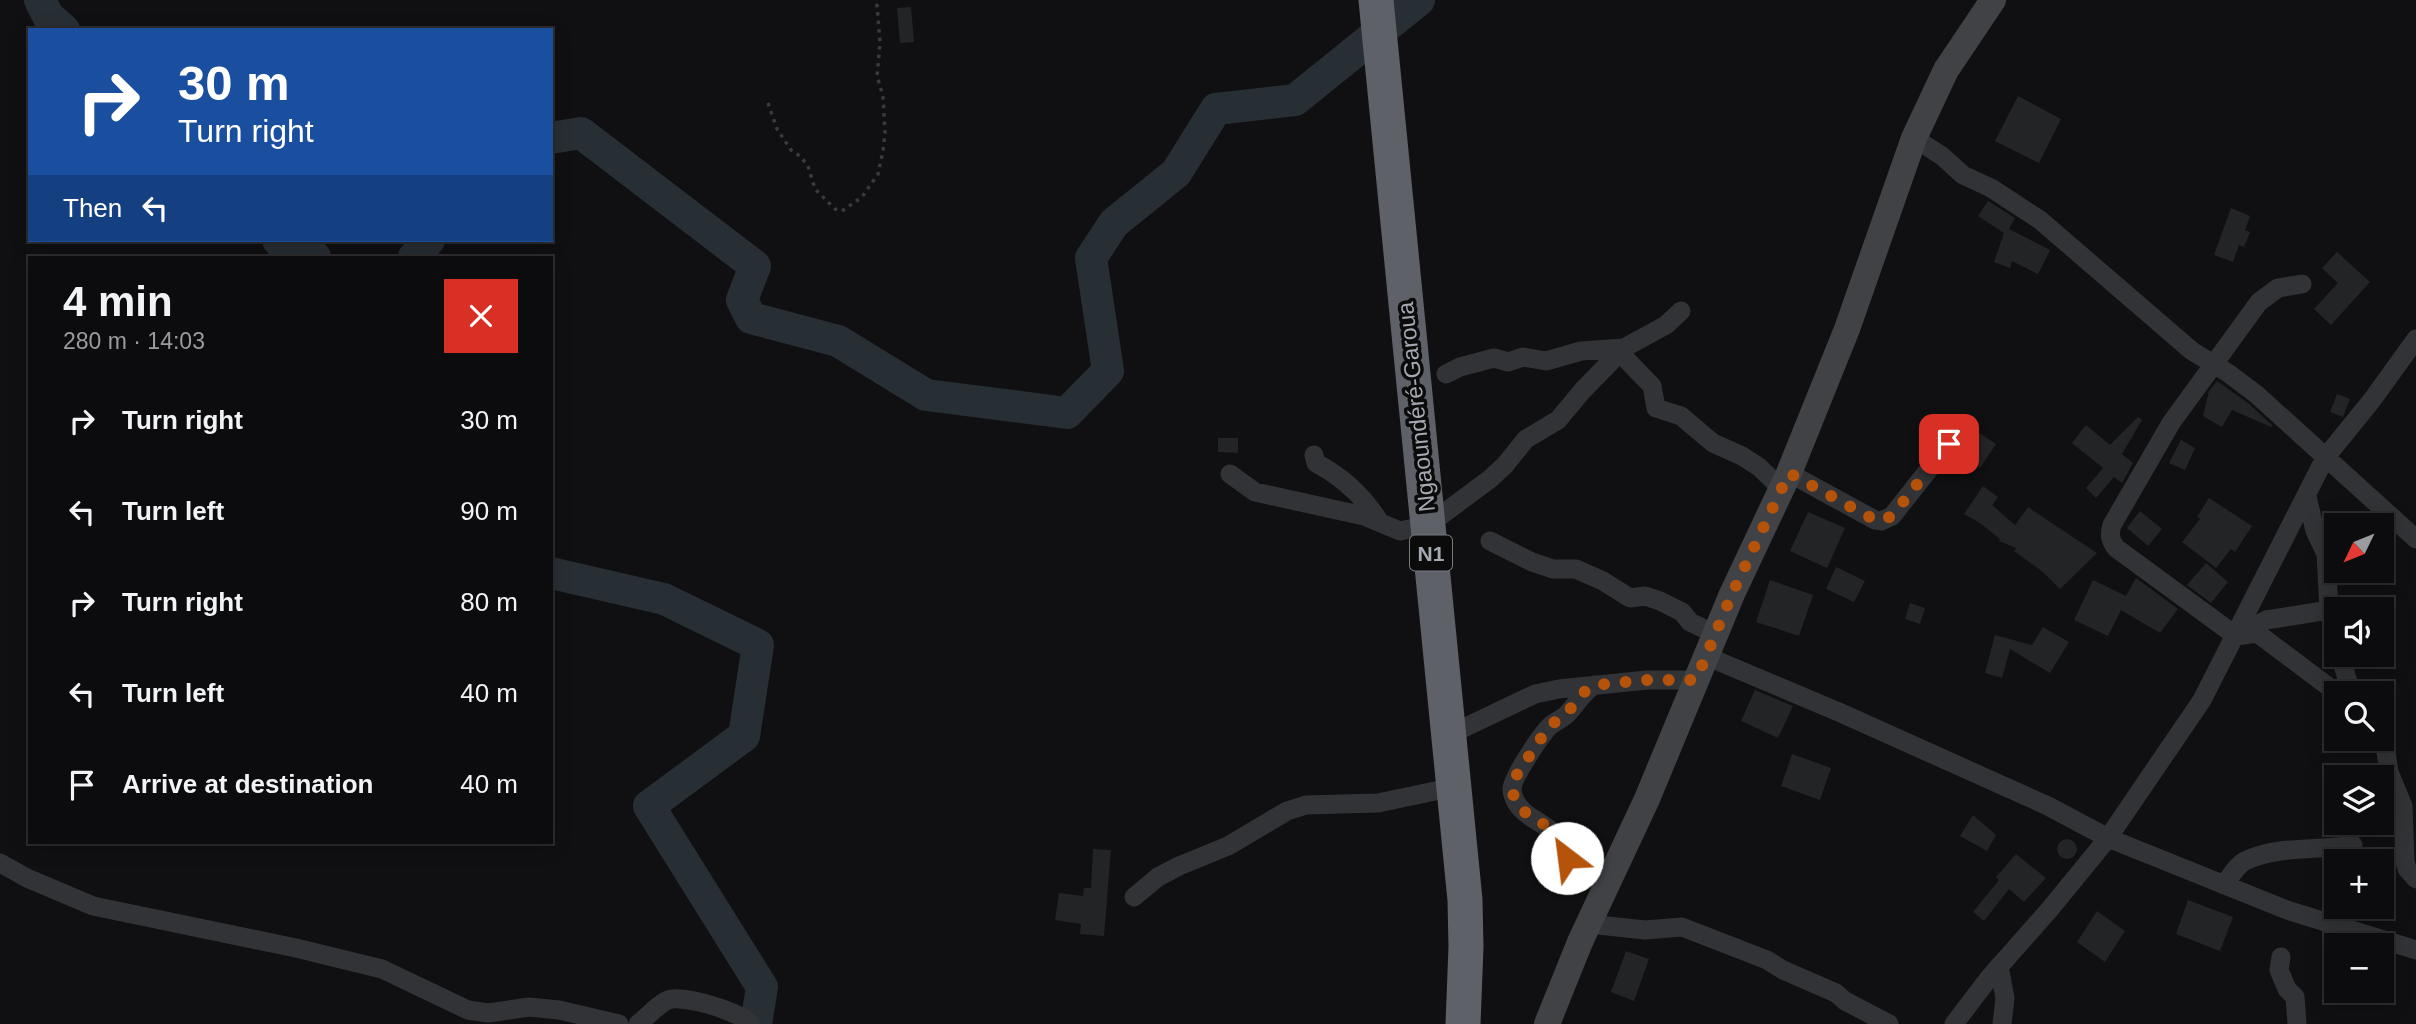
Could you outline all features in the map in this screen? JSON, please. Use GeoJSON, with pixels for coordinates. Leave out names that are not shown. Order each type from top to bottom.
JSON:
{"type":"FeatureCollection","features":[{"type":"Feature","properties":{"kind":"highway","name":"Ngaoundéré-Garoua"},"geometry":{"type":"LineString","coordinates":[[1376,5],[1465,900],[1463,1024]]}},
{"type":"Feature","properties":{"kind":"street"},"geometry":{"type":"LineString","coordinates":[[1547,1024],[1588,924],[1647,799],[1732,594],[1786,481],[1847,329],[1914,138],[1946,70],[1993,0]]}},
{"type":"Feature","properties":{"kind":"street"},"geometry":{"type":"LineString","coordinates":[[1914,138],[1942,156],[1963,175],[1991,188],[2040,220],[2192,351],[2256,394],[2416,539]]}},
{"type":"Feature","properties":{"kind":"street"},"geometry":{"type":"LineString","coordinates":[[2302,284],[2278,288],[2259,302],[2171,423],[2112,525],[2110,533],[2116,548],[2236,636],[2257,633],[2324,683]]}},
{"type":"Feature","properties":{"kind":"street"},"geometry":{"type":"LineString","coordinates":[[1230,474],[1255,492],[1364,516],[1400,531],[1429,526],[1505,466],[1525,439],[1558,420],[1583,390],[1623,351],[1666,325],[1681,311]]}},
{"type":"Feature","properties":{"kind":"street"},"geometry":{"type":"LineString","coordinates":[[1955,1024],[1999,967],[2109,838],[2202,700],[2325,458],[2372,400],[2416,339]]}},
{"type":"Feature","properties":{"kind":"street"},"geometry":{"type":"LineString","coordinates":[[1446,374],[1460,367],[1494,358],[1508,362],[1523,357],[1546,360],[1581,351],[1623,351]]}},
{"type":"Feature","properties":{"kind":"street"},"geometry":{"type":"LineString","coordinates":[[1623,351],[1652,386],[1656,408],[1681,416],[1713,443],[1786,481],[1875,520],[1881,521],[1892,516],[1949,444]]}},
{"type":"Feature","properties":{"kind":"street"},"geometry":{"type":"LineString","coordinates":[[1314,455],[1316,463],[1332,471],[1350,486],[1379,522]]}},
{"type":"Feature","properties":{"kind":"street"},"geometry":{"type":"LineString","coordinates":[[2307,496],[2315,531],[2326,554],[2328,597]]}},
{"type":"Feature","properties":{"kind":"street"},"geometry":{"type":"LineString","coordinates":[[1490,541],[1532,562],[1553,569],[1576,569],[1630,598],[1645,596],[1660,601],[1682,612],[1690,622],[1706,657],[1841,713],[2048,806],[2109,838],[2287,910],[2416,950]]}},
{"type":"Feature","properties":{"kind":"street"},"geometry":{"type":"LineString","coordinates":[[2236,636],[2266,620],[2324,611]]}},
{"type":"Feature","properties":{"kind":"street"},"geometry":{"type":"LineString","coordinates":[[1449,735],[1535,694],[1647,680],[1706,657]]}},
{"type":"Feature","properties":{"kind":"street"},"geometry":{"type":"LineString","coordinates":[[1567,858],[1565,847],[1547,826],[1529,816],[1515,802],[1512,788],[1516,776],[1549,726],[1565,715],[1586,690],[1595,685]]}},
{"type":"Feature","properties":{"kind":"street"},"geometry":{"type":"LineString","coordinates":[[2386,751],[2389,772],[2403,806],[2404,861],[2416,879]]}},
{"type":"Feature","properties":{"kind":"street"},"geometry":{"type":"LineString","coordinates":[[1133,897],[1158,877],[1228,846],[1287,811],[1306,805],[1378,803],[1454,787]]}},
{"type":"Feature","properties":{"kind":"street"},"geometry":{"type":"LineString","coordinates":[[2224,885],[2243,861],[2300,847],[2353,845]]}},
{"type":"Feature","properties":{"kind":"street"},"geometry":{"type":"LineString","coordinates":[[0,863],[27,878],[93,906],[296,948],[382,969],[468,1010],[488,1013],[529,1007],[559,1010],[610,1022]]}},
{"type":"Feature","properties":{"kind":"street"},"geometry":{"type":"LineString","coordinates":[[1588,924],[1645,930],[1682,927],[1767,960],[1783,970],[1836,993],[1844,1001],[1889,1024]]}},
{"type":"Feature","properties":{"kind":"street"},"geometry":{"type":"LineString","coordinates":[[2281,957],[2279,970],[2287,989],[2295,997],[2297,1024]]}},
{"type":"Feature","properties":{"kind":"street"},"geometry":{"type":"LineString","coordinates":[[1999,967],[2005,998],[2002,1024]]}},
{"type":"Feature","properties":{"kind":"street"},"geometry":{"type":"LineString","coordinates":[[638,1024],[668,1000],[677,998],[699,1003],[749,1022]]}},
{"type":"Feature","properties":{"kind":"path"},"geometry":{"type":"LineString","coordinates":[[768,103],[776,129],[791,150],[808,166],[815,189],[835,209],[842,211],[862,197],[878,174],[885,133],[883,96],[877,76],[880,43],[877,5],[880,0]]}},
{"type":"Feature","properties":{"kind":"building"},"geometry":{"type":"Polygon","coordinates":[[[911,7],[914,42],[900,43],[897,8],[911,7]]]}},
{"type":"Feature","properties":{"kind":"building"},"geometry":{"type":"Polygon","coordinates":[[[2018,96],[2061,119],[2039,163],[1995,141],[2018,96]]]}},
{"type":"Feature","properties":{"kind":"building"},"geometry":{"type":"Polygon","coordinates":[[[1988,201],[2015,218],[2009,229],[2050,250],[2038,274],[2012,261],[2010,268],[1994,262],[2004,233],[1978,216],[1988,201]]]}},
{"type":"Feature","properties":{"kind":"building"},"geometry":{"type":"Polygon","coordinates":[[[2231,208],[2250,216],[2245,230],[2250,232],[2244,247],[2239,245],[2233,262],[2214,255],[2231,208]]]}},
{"type":"Feature","properties":{"kind":"building"},"geometry":{"type":"Polygon","coordinates":[[[2337,252],[2370,282],[2331,325],[2314,309],[2338,283],[2322,268],[2337,252]]]}},
{"type":"Feature","properties":{"kind":"building"},"geometry":{"type":"Polygon","coordinates":[[[2217,381],[2248,403],[2272,425],[2271,427],[2232,410],[2222,427],[2203,416],[2209,391],[2217,381]]]}},
{"type":"Feature","properties":{"kind":"building"},"geometry":{"type":"Polygon","coordinates":[[[2337,394],[2350,399],[2343,417],[2330,412],[2337,394]]]}},
{"type":"Feature","properties":{"kind":"building"},"geometry":{"type":"Polygon","coordinates":[[[2138,417],[2142,420],[2122,454],[2133,463],[2122,483],[2114,477],[2096,498],[2086,488],[2103,468],[2072,443],[2086,425],[2110,445],[2138,417]]]}},
{"type":"Feature","properties":{"kind":"building"},"geometry":{"type":"Polygon","coordinates":[[[1969,426],[1996,444],[1980,468],[1957,453],[1961,446],[1960,439],[1969,426]]]}},
{"type":"Feature","properties":{"kind":"building"},"geometry":{"type":"Polygon","coordinates":[[[1218,438],[1238,438],[1238,453],[1218,452],[1218,438]]]}},
{"type":"Feature","properties":{"kind":"building"},"geometry":{"type":"Polygon","coordinates":[[[2181,440],[2195,448],[2185,470],[2169,463],[2181,440]]]}},
{"type":"Feature","properties":{"kind":"building"},"geometry":{"type":"Polygon","coordinates":[[[1983,486],[1998,497],[1992,505],[2015,525],[2028,507],[2097,553],[2060,589],[2043,572],[2014,551],[2016,548],[1999,541],[2000,539],[1980,523],[1964,514],[1983,486]]]}},
{"type":"Feature","properties":{"kind":"building"},"geometry":{"type":"Polygon","coordinates":[[[2209,498],[2252,526],[2235,552],[2231,549],[2216,568],[2182,542],[2200,519],[2197,517],[2209,498]]]}},
{"type":"Feature","properties":{"kind":"building"},"geometry":{"type":"Polygon","coordinates":[[[2140,511],[2162,529],[2148,546],[2127,528],[2140,511]]]}},
{"type":"Feature","properties":{"kind":"building"},"geometry":{"type":"Polygon","coordinates":[[[1808,512],[1845,528],[1827,568],[1790,551],[1808,512]]]}},
{"type":"Feature","properties":{"kind":"building"},"geometry":{"type":"Polygon","coordinates":[[[2206,563],[2228,582],[2211,603],[2187,585],[2206,563]]]}},
{"type":"Feature","properties":{"kind":"building"},"geometry":{"type":"Polygon","coordinates":[[[1836,567],[1865,581],[1854,602],[1826,589],[1836,567]]]}},
{"type":"Feature","properties":{"kind":"building"},"geometry":{"type":"Polygon","coordinates":[[[2136,578],[2178,609],[2160,633],[2121,610],[2108,636],[2074,620],[2093,580],[2126,596],[2136,578]]]}},
{"type":"Feature","properties":{"kind":"building"},"geometry":{"type":"Polygon","coordinates":[[[1770,580],[1813,595],[1799,636],[1756,622],[1770,580]]]}},
{"type":"Feature","properties":{"kind":"building"},"geometry":{"type":"Polygon","coordinates":[[[1910,603],[1925,608],[1920,624],[1905,619],[1910,603]]]}},
{"type":"Feature","properties":{"kind":"building"},"geometry":{"type":"Polygon","coordinates":[[[2043,627],[2069,642],[2050,673],[2010,649],[2002,678],[1985,673],[1995,635],[2032,645],[2043,627]]]}},
{"type":"Feature","properties":{"kind":"building"},"geometry":{"type":"Polygon","coordinates":[[[1755,690],[1793,706],[1778,738],[1741,721],[1755,690]]]}},
{"type":"Feature","properties":{"kind":"building"},"geometry":{"type":"Polygon","coordinates":[[[1792,754],[1831,768],[1820,800],[1781,786],[1792,754]]]}},
{"type":"Feature","properties":{"kind":"building"},"geometry":{"type":"Polygon","coordinates":[[[1973,815],[1996,835],[1987,851],[1960,836],[1973,815]]]}},
{"type":"Feature","properties":{"kind":"building"},"geometry":{"type":"Polygon","coordinates":[[[2067,839],[2074,842],[2077,849],[2074,856],[2067,859],[2060,856],[2057,849],[2060,842],[2067,839]]]}},
{"type":"Feature","properties":{"kind":"building"},"geometry":{"type":"Polygon","coordinates":[[[1093,849],[1111,850],[1104,936],[1080,934],[1081,924],[1055,920],[1059,893],[1083,896],[1084,888],[1091,888],[1093,849]]]}},
{"type":"Feature","properties":{"kind":"building"},"geometry":{"type":"Polygon","coordinates":[[[2016,854],[2046,878],[2024,902],[2009,889],[1984,921],[1973,912],[1999,880],[1996,877],[2016,854]]]}},
{"type":"Feature","properties":{"kind":"building"},"geometry":{"type":"Polygon","coordinates":[[[2188,900],[2233,917],[2220,951],[2176,934],[2188,900]]]}},
{"type":"Feature","properties":{"kind":"building"},"geometry":{"type":"Polygon","coordinates":[[[2097,911],[2125,931],[2105,962],[2077,942],[2097,911]]]}},
{"type":"Feature","properties":{"kind":"building"},"geometry":{"type":"Polygon","coordinates":[[[1626,951],[1649,959],[1634,1001],[1611,992],[1626,951]]]}},
{"type":"Feature","properties":{"kind":"waterway"},"geometry":{"type":"LineString","coordinates":[[40,0],[48,16],[62,28]]}},
{"type":"Feature","properties":{"kind":"waterway"},"geometry":{"type":"LineString","coordinates":[[553,138],[581,133],[755,266],[742,300],[751,318],[838,341],[926,395],[1067,413],[1108,371],[1091,258],[1114,223],[1176,173],[1216,109],[1295,100],[1419,0]]}},
{"type":"Feature","properties":{"kind":"waterway"},"geometry":{"type":"LineString","coordinates":[[280,242],[286,249],[311,256]]}},
{"type":"Feature","properties":{"kind":"waterway"},"geometry":{"type":"LineString","coordinates":[[415,256],[427,242]]}},
{"type":"Feature","properties":{"kind":"waterway"},"geometry":{"type":"LineString","coordinates":[[553,573],[664,599],[758,645],[744,736],[649,806],[762,987],[756,1024]]}},
{"type":"Feature","properties":{"kind":"route"},"geometry":{"type":"LineString","coordinates":[[1567,858],[1565,847],[1547,826],[1529,816],[1515,802],[1512,788],[1516,776],[1549,726],[1565,715],[1586,690],[1595,685],[1647,680],[1696,680],[1732,594],[1789,473],[1881,521],[1892,516],[1949,444]]}}]}
